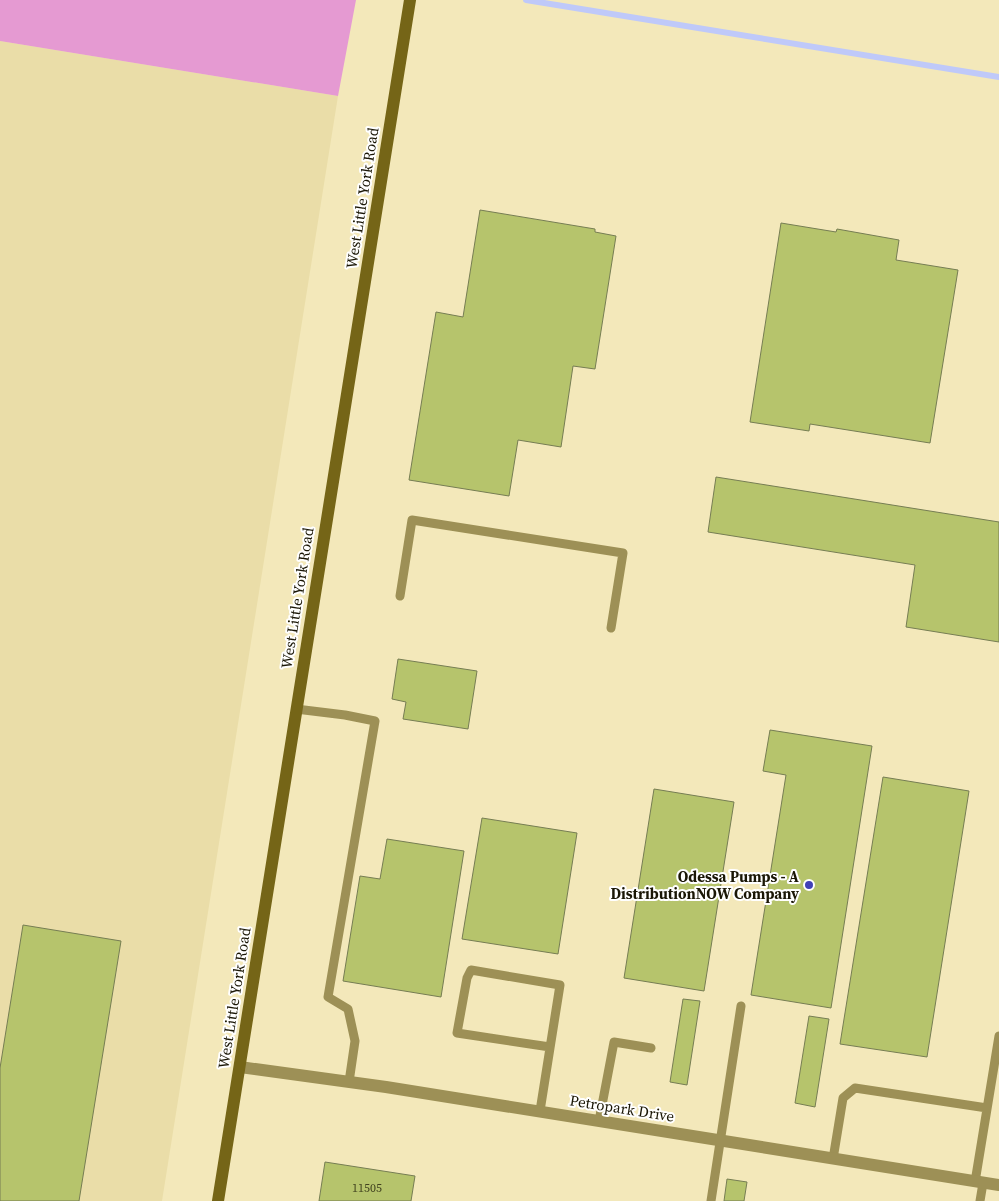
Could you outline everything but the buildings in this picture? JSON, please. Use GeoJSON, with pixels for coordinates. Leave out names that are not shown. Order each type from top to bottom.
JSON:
{"type":"FeatureCollection","features":[{"type":"Feature","properties":{"kind":"main road","name":"West Little York Road"},"geometry":{"type":"LineString","coordinates":[[218,1201],[410,0]]}},
{"type":"Feature","properties":{"kind":"street","name":"Petropark Drive"},"geometry":{"type":"LineString","coordinates":[[240,1067],[540,1111],[999,1185]]}},
{"type":"Feature","properties":{"kind":"lane"},"geometry":{"type":"LineString","coordinates":[[400,596],[412,520],[422,521],[623,553],[611,628]]}},
{"type":"Feature","properties":{"kind":"lane"},"geometry":{"type":"LineString","coordinates":[[296,709],[375,721],[328,997],[348,1009],[355,1041],[349,1082]]}},
{"type":"Feature","properties":{"kind":"lane"},"geometry":{"type":"LineString","coordinates":[[540,1111],[560,985],[471,970],[467,978],[457,1033],[550,1047]]}},
{"type":"Feature","properties":{"kind":"lane"},"geometry":{"type":"LineString","coordinates":[[711,1201],[741,1006]]}},
{"type":"Feature","properties":{"kind":"lane"},"geometry":{"type":"LineString","coordinates":[[980,1201],[979,1182],[987,1108],[999,1036]]}},
{"type":"Feature","properties":{"kind":"lane"},"geometry":{"type":"LineString","coordinates":[[599,1121],[614,1042],[651,1048]]}},
{"type":"Feature","properties":{"kind":"lane"},"geometry":{"type":"LineString","coordinates":[[833,1159],[843,1098],[855,1088],[987,1108]]}},
{"type":"Feature","properties":{"kind":"shaded area"},"geometry":{"type":"Polygon","coordinates":[[[0,0],[356,0],[338,96],[0,41],[0,0]]]}},
{"type":"Feature","properties":{"kind":"shaded area"},"geometry":{"type":"Polygon","coordinates":[[[0,41],[338,96],[162,1201],[0,1201],[0,41]]]}},
{"type":"Feature","properties":{"kind":"waterway"},"geometry":{"type":"LineString","coordinates":[[526,0],[999,77]]}},
{"type":"Feature","properties":{"kind":"place","name":"Odessa Pumps - A DistributionNOW Company"},"geometry":{"type":"Point","coordinates":[809,885]}}]}
